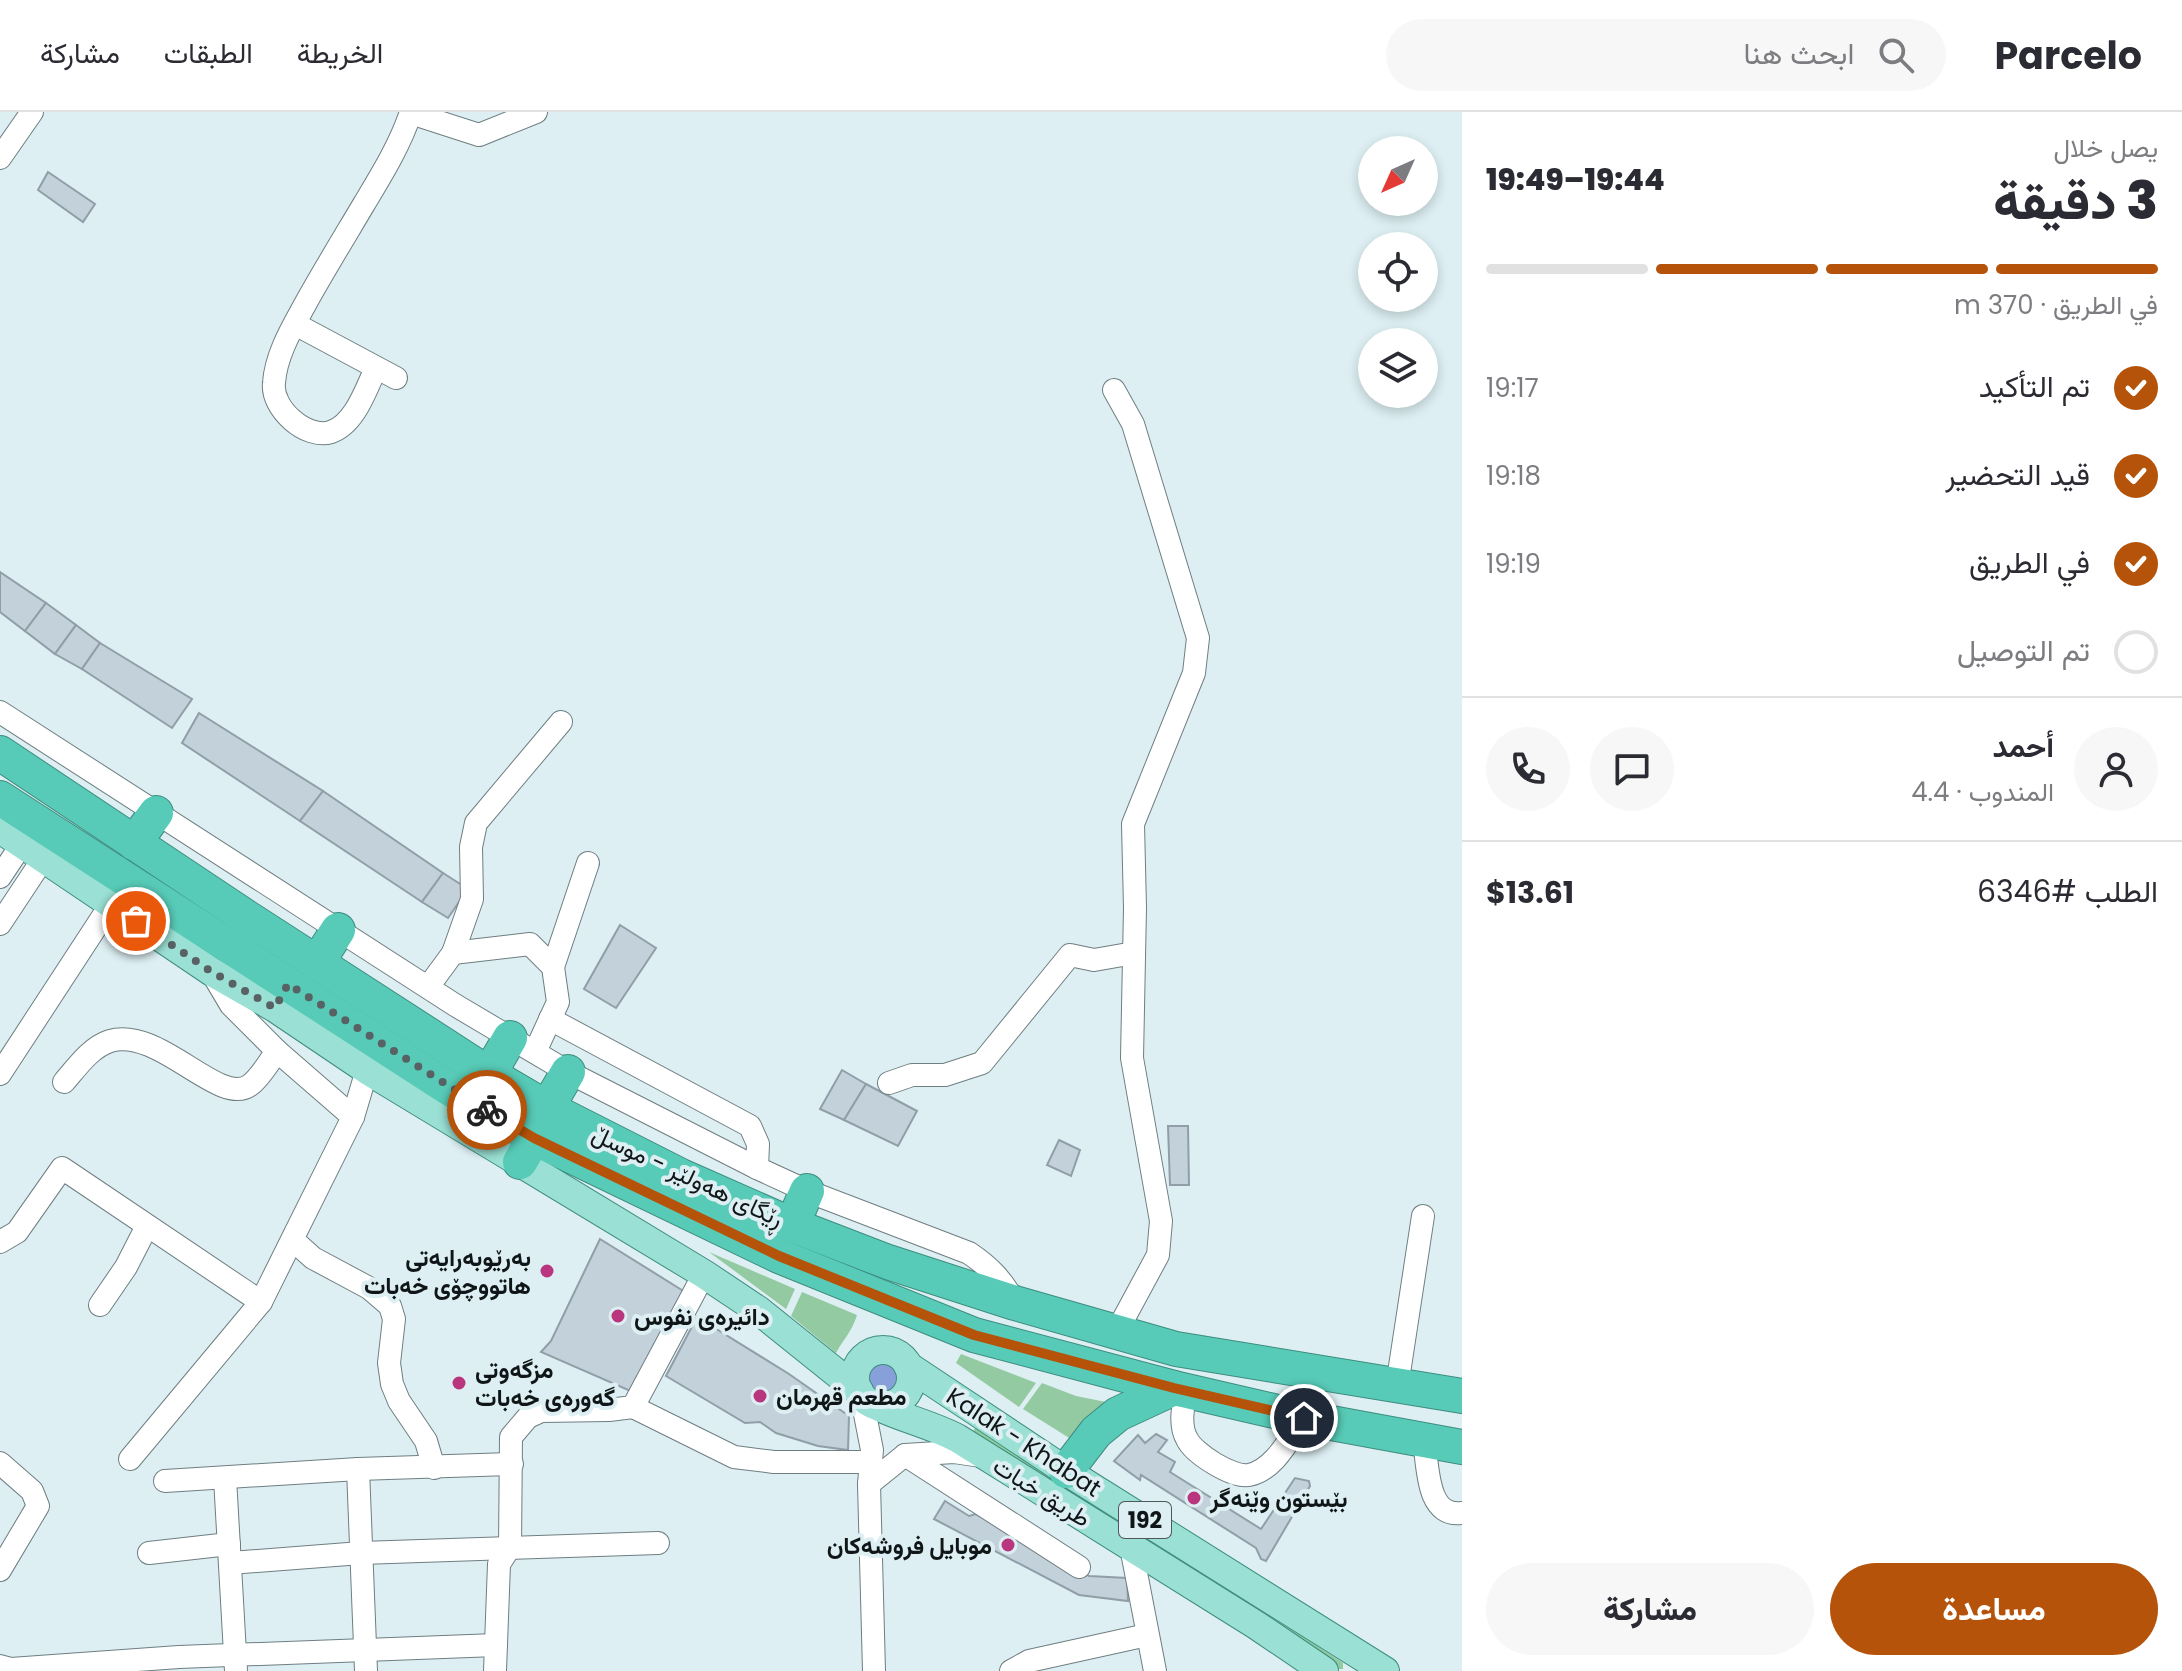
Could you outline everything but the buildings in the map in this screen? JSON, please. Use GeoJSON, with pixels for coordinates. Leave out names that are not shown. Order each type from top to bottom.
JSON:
{"type":"FeatureCollection","features":[{"type":"Feature","properties":{"kind":"highway","name":"ڕێگای هەولێر - موسڵ"},"geometry":{"type":"LineString","coordinates":[[0,753],[489,1074],[534,1136],[681,1176],[792,1225],[888,1262],[1176,1349],[1462,1396]]}},
{"type":"Feature","properties":{"kind":"highway","name":"ڕێگای هەولێر - موسڵ"},"geometry":{"type":"LineString","coordinates":[[0,798],[281,996],[534,1136],[779,1256],[974,1335],[1180,1390],[1304,1418],[1462,1447]]}},
{"type":"Feature","properties":{"kind":"highway"},"geometry":{"type":"LineString","coordinates":[[134,843],[156,813]]}},
{"type":"Feature","properties":{"kind":"highway"},"geometry":{"type":"LineString","coordinates":[[317,963],[338,930]]}},
{"type":"Feature","properties":{"kind":"highway"},"geometry":{"type":"LineString","coordinates":[[489,1074],[522,1045]]}},
{"type":"Feature","properties":{"kind":"highway"},"geometry":{"type":"LineString","coordinates":[[534,1136],[568,1072]]}},
{"type":"Feature","properties":{"kind":"highway"},"geometry":{"type":"LineString","coordinates":[[792,1225],[807,1191]]}},
{"type":"Feature","properties":{"kind":"highway"},"geometry":{"type":"LineString","coordinates":[[974,1335],[1004,1299]]}},
{"type":"Feature","properties":{"kind":"highway"},"geometry":{"type":"LineString","coordinates":[[1066,1471],[1096,1432],[1118,1414],[1180,1390]]}},
{"type":"Feature","properties":{"kind":"main road","name":"طريق خبات"},"geometry":{"type":"LineString","coordinates":[[14,842],[212,972],[281,996],[367,1070],[534,1136],[704,1274],[758,1310],[865,1397],[894,1414],[931,1425],[986,1456],[1324,1671]]}},
{"type":"Feature","properties":{"kind":"main road"},"geometry":{"type":"LineString","coordinates":[[892,1352],[908,1366],[911,1380],[907,1393],[889,1405],[865,1397],[857,1370],[870,1353],[892,1352]]}},
{"type":"Feature","properties":{"kind":"main road","name":"Kalak - Khabat"},"geometry":{"type":"LineString","coordinates":[[908,1366],[1066,1471],[1385,1671]]}},
{"type":"Feature","properties":{"kind":"street"},"geometry":{"type":"LineString","coordinates":[[0,158],[32,112]]}},
{"type":"Feature","properties":{"kind":"street"},"geometry":{"type":"LineString","coordinates":[[295,324],[386,373],[349,419],[333,432],[317,433],[294,422],[279,406],[273,387],[276,369],[295,324],[395,152],[411,113],[479,135],[536,112]]}},
{"type":"Feature","properties":{"kind":"street"},"geometry":{"type":"LineString","coordinates":[[1114,390],[1133,424],[1198,638],[1194,673],[1133,824],[1132,1058],[1161,1221],[1158,1255],[1117,1331]]}},
{"type":"Feature","properties":{"kind":"street"},"geometry":{"type":"LineString","coordinates":[[0,712],[338,930],[568,1072],[807,1191],[969,1253],[988,1266],[1004,1283],[1004,1299]]}},
{"type":"Feature","properties":{"kind":"street"},"geometry":{"type":"LineString","coordinates":[[428,987],[453,953],[472,899],[471,847],[476,823],[561,722]]}},
{"type":"Feature","properties":{"kind":"street"},"geometry":{"type":"LineString","coordinates":[[14,842],[0,876],[24,887]]}},
{"type":"Feature","properties":{"kind":"street"},"geometry":{"type":"LineString","coordinates":[[0,924],[24,887],[14,842]]}},
{"type":"Feature","properties":{"kind":"street"},"geometry":{"type":"LineString","coordinates":[[522,1045],[550,1019],[558,1002],[553,967],[588,863]]}},
{"type":"Feature","properties":{"kind":"street"},"geometry":{"type":"LineString","coordinates":[[0,1074],[111,904]]}},
{"type":"Feature","properties":{"kind":"street"},"geometry":{"type":"LineString","coordinates":[[453,953],[530,944],[553,967]]}},
{"type":"Feature","properties":{"kind":"street"},"geometry":{"type":"LineString","coordinates":[[889,1083],[912,1075],[945,1075],[982,1063],[1070,955],[1094,960],[1134,953]]}},
{"type":"Feature","properties":{"kind":"street"},"geometry":{"type":"LineString","coordinates":[[212,972],[231,1005],[277,1051],[353,1117]]}},
{"type":"Feature","properties":{"kind":"street"},"geometry":{"type":"LineString","coordinates":[[550,1019],[750,1126],[758,1144],[757,1168]]}},
{"type":"Feature","properties":{"kind":"street"},"geometry":{"type":"LineString","coordinates":[[64,1082],[89,1054],[108,1041],[127,1039],[150,1044],[175,1056],[222,1088],[238,1090],[250,1086],[277,1051]]}},
{"type":"Feature","properties":{"kind":"street"},"geometry":{"type":"LineString","coordinates":[[130,1459],[261,1302],[353,1117],[367,1070]]}},
{"type":"Feature","properties":{"kind":"street"},"geometry":{"type":"LineString","coordinates":[[0,1242],[17,1232],[62,1168],[261,1302]]}},
{"type":"Feature","properties":{"kind":"street"},"geometry":{"type":"LineString","coordinates":[[1397,1386],[1423,1216]]}},
{"type":"Feature","properties":{"kind":"street"},"geometry":{"type":"LineString","coordinates":[[100,1305],[126,1267],[147,1226]]}},
{"type":"Feature","properties":{"kind":"street"},"geometry":{"type":"LineString","coordinates":[[294,1241],[313,1258],[369,1288],[390,1306],[394,1319],[389,1363],[392,1384],[399,1401],[426,1441],[434,1468]]}},
{"type":"Feature","properties":{"kind":"street"},"geometry":{"type":"LineString","coordinates":[[633,1407],[704,1274]]}},
{"type":"Feature","properties":{"kind":"street"},"geometry":{"type":"LineString","coordinates":[[1180,1390],[1185,1438],[1192,1447],[1227,1471],[1249,1475],[1272,1463],[1304,1418]]}},
{"type":"Feature","properties":{"kind":"street"},"geometry":{"type":"LineString","coordinates":[[865,1397],[872,1450],[874,1671]]}},
{"type":"Feature","properties":{"kind":"street"},"geometry":{"type":"LineString","coordinates":[[495,1671],[499,1564],[510,1547],[511,1437],[528,1417],[541,1411],[633,1407],[734,1457],[870,1473],[905,1455],[954,1452],[986,1456]]}},
{"type":"Feature","properties":{"kind":"street"},"geometry":{"type":"LineString","coordinates":[[1424,1440],[1433,1496],[1443,1510],[1462,1513]]}},
{"type":"Feature","properties":{"kind":"street"},"geometry":{"type":"LineString","coordinates":[[905,1455],[1079,1567]]}},
{"type":"Feature","properties":{"kind":"street"},"geometry":{"type":"LineString","coordinates":[[0,1463],[32,1491],[38,1506],[0,1570]]}},
{"type":"Feature","properties":{"kind":"street"},"geometry":{"type":"LineString","coordinates":[[165,1481],[358,1469],[512,1464]]}},
{"type":"Feature","properties":{"kind":"street"},"geometry":{"type":"LineString","coordinates":[[358,1469],[366,1660]]}},
{"type":"Feature","properties":{"kind":"street"},"geometry":{"type":"LineString","coordinates":[[225,1478],[236,1663]]}},
{"type":"Feature","properties":{"kind":"street"},"geometry":{"type":"LineString","coordinates":[[149,1553],[361,1553],[658,1543]]}},
{"type":"Feature","properties":{"kind":"street"},"geometry":{"type":"LineString","coordinates":[[1131,1547],[1155,1671]]}},
{"type":"Feature","properties":{"kind":"street"},"geometry":{"type":"LineString","coordinates":[[1011,1671],[1029,1661],[1147,1635]]}},
{"type":"Feature","properties":{"kind":"street"},"geometry":{"type":"LineString","coordinates":[[0,1666],[11,1669],[366,1660],[496,1645]]}},
{"type":"Feature","properties":{"kind":"green space"},"geometry":{"type":"Polygon","coordinates":[[[709,1252],[795,1289],[786,1309],[709,1252]]]}},
{"type":"Feature","properties":{"kind":"green space"},"geometry":{"type":"Polygon","coordinates":[[[802,1292],[857,1315],[836,1353],[791,1316],[802,1292]]]}},
{"type":"Feature","properties":{"kind":"green space"},"geometry":{"type":"Polygon","coordinates":[[[961,1354],[1036,1383],[1019,1407],[956,1363],[961,1354]]]}},
{"type":"Feature","properties":{"kind":"green space"},"geometry":{"type":"Polygon","coordinates":[[[1042,1383],[1076,1396],[1116,1404],[1074,1441],[1023,1409],[1042,1383]]]}},
{"type":"Feature","properties":{"kind":"green space"},"geometry":{"type":"Polygon","coordinates":[[[978,1422],[1343,1663],[1343,1669],[1337,1669],[973,1432],[978,1422]]]}},
{"type":"Feature","properties":{"kind":"water"},"geometry":{"type":"Polygon","coordinates":[[[884,1356],[899,1362],[905,1377],[899,1392],[884,1398],[869,1392],[863,1377],[869,1362],[884,1356]]]}},
{"type":"Feature","properties":{"kind":"way so far"},"geometry":{"type":"LineString","coordinates":[[136,921],[212,972],[275,1008],[288,984],[487,1110]]}},
{"type":"Feature","properties":{"kind":"place","name":"به‌رێوبه‌رایه‌تی هاتووچۆی خه‌بات"},"geometry":{"type":"Point","coordinates":[547,1271]}},
{"type":"Feature","properties":{"kind":"place","name":"دائیرەی نفوس"},"geometry":{"type":"Point","coordinates":[618,1316]}},
{"type":"Feature","properties":{"kind":"place","name":"مزگەوتى گەورەى خەبات"},"geometry":{"type":"Point","coordinates":[459,1383]}},
{"type":"Feature","properties":{"kind":"place","name":"مطعم قهرمان"},"geometry":{"type":"Point","coordinates":[760,1396]}},
{"type":"Feature","properties":{"kind":"place","name":"بێستون وێنەگر"},"geometry":{"type":"Point","coordinates":[1194,1498]}},
{"type":"Feature","properties":{"kind":"place","name":"موبایل فروشەکان"},"geometry":{"type":"Point","coordinates":[1008,1545]}},
{"type":"Feature","properties":{"kind":"route"},"geometry":{"type":"LineString","coordinates":[[487,1110],[534,1138],[779,1256],[974,1335],[1174,1388],[1304,1418]]}}]}
